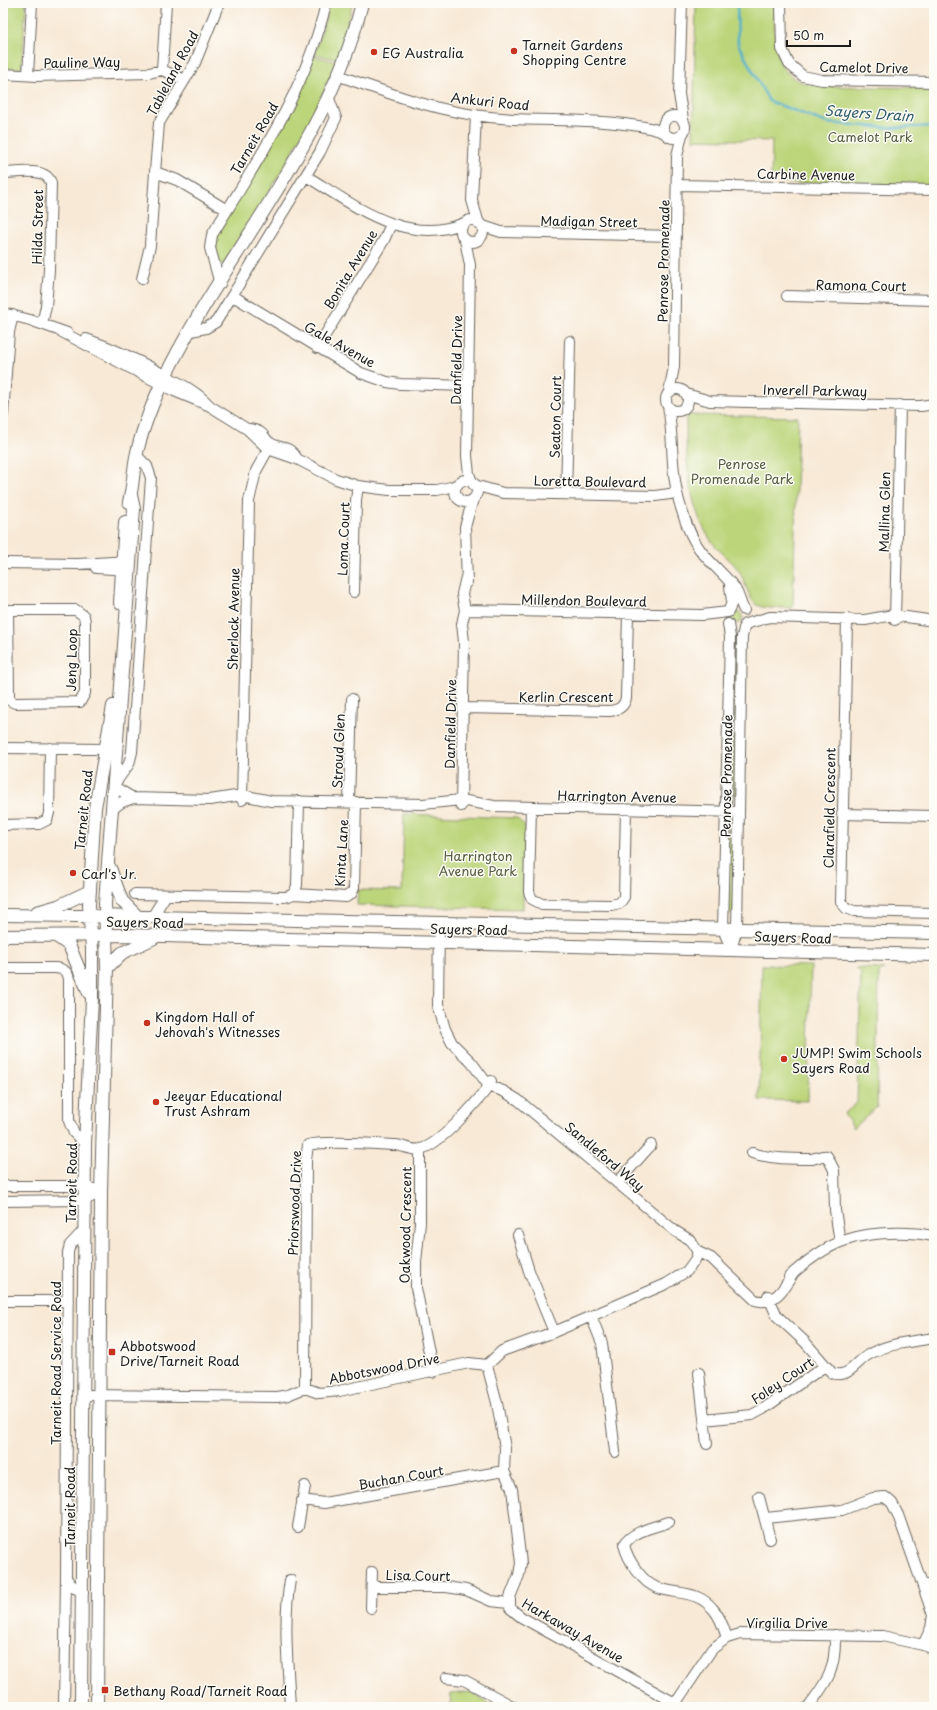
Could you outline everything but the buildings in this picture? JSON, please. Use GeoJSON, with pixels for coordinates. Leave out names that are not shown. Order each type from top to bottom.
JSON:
{"type":"FeatureCollection","features":[{"type":"Feature","properties":{"kind":"main road","name":"Tarneit Road"},"geometry":{"type":"LineString","coordinates":[[97,1707],[101,1192],[107,968],[107,935],[104,916],[126,566],[134,510],[131,495],[136,455],[164,380],[191,331],[304,146],[337,75],[355,30],[362,3]]}},
{"type":"Feature","properties":{"kind":"main road","name":"Tarneit Road"},"geometry":{"type":"LineString","coordinates":[[81,1707],[85,1186],[92,1000],[90,891],[95,808],[104,749],[121,662]]}},
{"type":"Feature","properties":{"kind":"main road"},"geometry":{"type":"LineString","coordinates":[[108,863],[122,901],[138,916]]}},
{"type":"Feature","properties":{"kind":"main road"},"geometry":{"type":"LineString","coordinates":[[26,916],[58,906],[90,891]]}},
{"type":"Feature","properties":{"kind":"main road","name":"Sayers Road"},"geometry":{"type":"LineString","coordinates":[[3,916],[138,916],[439,924],[934,933]]}},
{"type":"Feature","properties":{"kind":"main road","name":"Sayers Road"},"geometry":{"type":"LineString","coordinates":[[3,936],[159,936],[934,954]]}},
{"type":"Feature","properties":{"kind":"main road"},"geometry":{"type":"LineString","coordinates":[[56,936],[65,942],[72,950],[92,1000]]}},
{"type":"Feature","properties":{"kind":"main road"},"geometry":{"type":"LineString","coordinates":[[107,968],[122,952],[159,936]]}},
{"type":"Feature","properties":{"kind":"main road"},"geometry":{"type":"LineString","coordinates":[[83,1591],[89,1588],[92,1581],[93,1513],[99,1480]]}},
{"type":"Feature","properties":{"kind":"street"},"geometry":{"type":"LineString","coordinates":[[28,75],[32,3]]}},
{"type":"Feature","properties":{"kind":"street"},"geometry":{"type":"LineString","coordinates":[[166,3],[162,70],[185,80]]}},
{"type":"Feature","properties":{"kind":"street","name":"Tableland Road"},"geometry":{"type":"LineString","coordinates":[[142,279],[150,246],[159,123],[185,80],[202,47],[219,3]]}},
{"type":"Feature","properties":{"kind":"street","name":"Tarneit Road"},"geometry":{"type":"LineString","coordinates":[[220,284],[210,244],[212,235],[270,141],[292,98],[311,54],[326,3]]}},
{"type":"Feature","properties":{"kind":"street"},"geometry":{"type":"LineString","coordinates":[[679,94],[663,126],[666,135],[674,138],[682,135],[686,126],[683,119],[679,94],[682,3]]}},
{"type":"Feature","properties":{"kind":"street","name":"Camelot Drive"},"geometry":{"type":"LineString","coordinates":[[781,3],[782,49],[789,64],[803,76],[822,80],[934,82]]}},
{"type":"Feature","properties":{"kind":"street","name":"Pauline Way"},"geometry":{"type":"LineString","coordinates":[[3,74],[149,73],[162,70]]}},
{"type":"Feature","properties":{"kind":"street","name":"Ankuri Road"},"geometry":{"type":"LineString","coordinates":[[337,75],[406,100],[428,106],[476,115],[509,118],[594,120],[646,126],[666,135]]}},
{"type":"Feature","properties":{"kind":"street"},"geometry":{"type":"LineString","coordinates":[[191,331],[212,326],[233,296],[306,176],[335,123],[335,114],[328,96]]}},
{"type":"Feature","properties":{"kind":"street"},"geometry":{"type":"LineString","coordinates":[[465,239],[461,233],[472,200],[476,115]]}},
{"type":"Feature","properties":{"kind":"street"},"geometry":{"type":"LineString","coordinates":[[666,119],[674,116],[683,119]]}},
{"type":"Feature","properties":{"kind":"street","name":"Ankuri Road"},"geometry":{"type":"LineString","coordinates":[[646,126],[666,119]]}},
{"type":"Feature","properties":{"kind":"street","name":"Penrose Promenade"},"geometry":{"type":"LineString","coordinates":[[666,135],[677,156]]}},
{"type":"Feature","properties":{"kind":"street","name":"Penrose Promenade"},"geometry":{"type":"LineString","coordinates":[[669,392],[674,367],[677,156],[682,135]]}},
{"type":"Feature","properties":{"kind":"street"},"geometry":{"type":"LineString","coordinates":[[155,172],[177,180],[227,210]]}},
{"type":"Feature","properties":{"kind":"street","name":"Hilda Street"},"geometry":{"type":"LineString","coordinates":[[3,173],[42,173],[48,177],[51,182],[49,270],[46,306],[42,324]]}},
{"type":"Feature","properties":{"kind":"street"},"geometry":{"type":"LineString","coordinates":[[306,176],[365,212],[391,224],[416,229],[442,230],[473,220],[480,224]]}},
{"type":"Feature","properties":{"kind":"street","name":"Carbine Avenue"},"geometry":{"type":"LineString","coordinates":[[677,185],[934,190]]}},
{"type":"Feature","properties":{"kind":"street"},"geometry":{"type":"LineString","coordinates":[[442,230],[473,242],[479,239],[482,230],[472,200]]}},
{"type":"Feature","properties":{"kind":"street","name":"Bonita Avenue"},"geometry":{"type":"LineString","coordinates":[[317,348],[384,240],[391,224]]}},
{"type":"Feature","properties":{"kind":"street","name":"Madigan Street"},"geometry":{"type":"LineString","coordinates":[[480,224],[501,232]]}},
{"type":"Feature","properties":{"kind":"street","name":"Madigan Street"},"geometry":{"type":"LineString","coordinates":[[479,239],[501,232],[676,236]]}},
{"type":"Feature","properties":{"kind":"street","name":"Danfield Drive"},"geometry":{"type":"LineString","coordinates":[[465,239],[470,265],[466,456],[469,474],[474,484]]}},
{"type":"Feature","properties":{"kind":"street","name":"Danfield Drive"},"geometry":{"type":"LineString","coordinates":[[470,265],[479,239]]}},
{"type":"Feature","properties":{"kind":"street","name":"Gale Avenue"},"geometry":{"type":"LineString","coordinates":[[233,296],[317,348],[361,373],[387,382],[468,386]]}},
{"type":"Feature","properties":{"kind":"street","name":"Ramona Court"},"geometry":{"type":"LineString","coordinates":[[787,296],[934,300]]}},
{"type":"Feature","properties":{"kind":"street"},"geometry":{"type":"LineString","coordinates":[[3,414],[9,332],[8,314],[42,324],[122,352],[164,380],[201,396],[210,406],[247,428],[259,431],[269,446],[288,449],[297,459],[332,478],[358,486],[389,490],[426,491],[445,489],[466,480],[474,484],[476,492],[473,499],[466,502],[426,491]]}},
{"type":"Feature","properties":{"kind":"street","name":"Seaton Court"},"geometry":{"type":"LineString","coordinates":[[566,494],[570,341]]}},
{"type":"Feature","properties":{"kind":"street","name":"Penrose Promenade"},"geometry":{"type":"LineString","coordinates":[[674,367],[685,392]]}},
{"type":"Feature","properties":{"kind":"street"},"geometry":{"type":"LineString","coordinates":[[672,433],[688,402],[685,392],[677,389],[669,392],[666,401],[672,433],[672,461],[677,493],[686,521],[699,548],[723,572],[738,593],[747,619],[745,624]]}},
{"type":"Feature","properties":{"kind":"street","name":"Inverell Parkway"},"geometry":{"type":"LineString","coordinates":[[685,392],[710,401]]}},
{"type":"Feature","properties":{"kind":"street","name":"Inverell Parkway"},"geometry":{"type":"LineString","coordinates":[[684,408],[710,401],[921,406],[934,404]]}},
{"type":"Feature","properties":{"kind":"street","name":"Mallina Glen"},"geometry":{"type":"LineString","coordinates":[[895,618],[900,405]]}},
{"type":"Feature","properties":{"kind":"street"},"geometry":{"type":"LineString","coordinates":[[668,406],[674,410],[684,408]]}},
{"type":"Feature","properties":{"kind":"street","name":"Inverell Parkway"},"geometry":{"type":"LineString","coordinates":[[921,406],[934,410]]}},
{"type":"Feature","properties":{"kind":"street","name":"Sherlock Avenue"},"geometry":{"type":"LineString","coordinates":[[242,797],[249,501],[253,477],[269,446]]}},
{"type":"Feature","properties":{"kind":"street"},"geometry":{"type":"LineString","coordinates":[[113,786],[129,764],[133,744],[151,478],[147,466],[136,455]]}},
{"type":"Feature","properties":{"kind":"street","name":"Danfield Drive"},"geometry":{"type":"LineString","coordinates":[[458,484],[466,456]]}},
{"type":"Feature","properties":{"kind":"street"},"geometry":{"type":"LineString","coordinates":[[458,484],[455,492],[458,500]]}},
{"type":"Feature","properties":{"kind":"street","name":"Loretta Boulevard"},"geometry":{"type":"LineString","coordinates":[[474,484],[503,492],[654,496],[677,493]]}},
{"type":"Feature","properties":{"kind":"street","name":"Loma Court"},"geometry":{"type":"LineString","coordinates":[[354,592],[356,500],[358,486]]}},
{"type":"Feature","properties":{"kind":"street","name":"Loretta Boulevard"},"geometry":{"type":"LineString","coordinates":[[473,499],[503,492]]}},
{"type":"Feature","properties":{"kind":"street","name":"Danfield Drive"},"geometry":{"type":"LineString","coordinates":[[465,527],[473,499]]}},
{"type":"Feature","properties":{"kind":"street","name":"Danfield Drive"},"geometry":{"type":"LineString","coordinates":[[458,500],[465,527],[466,577],[462,594],[468,610],[462,624],[464,642],[461,803]]}},
{"type":"Feature","properties":{"kind":"street"},"geometry":{"type":"LineString","coordinates":[[3,563],[78,564],[97,568],[126,566]]}},
{"type":"Feature","properties":{"kind":"street"},"geometry":{"type":"LineString","coordinates":[[730,582],[732,602],[726,617],[728,623],[737,628],[745,624],[770,617]]}},
{"type":"Feature","properties":{"kind":"street"},"geometry":{"type":"LineString","coordinates":[[728,611],[735,607],[770,617],[847,619],[865,620],[879,623],[895,618],[912,623],[930,621]]}},
{"type":"Feature","properties":{"kind":"street","name":"Jeng Loop"},"geometry":{"type":"LineString","coordinates":[[6,610],[76,610],[84,616],[85,693],[80,702],[14,703],[9,700],[6,690],[6,610]]}},
{"type":"Feature","properties":{"kind":"street","name":"Millendon Boulevard"},"geometry":{"type":"LineString","coordinates":[[468,610],[702,615],[728,611]]}},
{"type":"Feature","properties":{"kind":"street","name":"Kerlin Crescent"},"geometry":{"type":"LineString","coordinates":[[463,708],[610,711],[619,709],[624,704],[626,698],[628,614]]}},
{"type":"Feature","properties":{"kind":"street","name":"Millendon Boulevard"},"geometry":{"type":"LineString","coordinates":[[702,615],[728,623]]}},
{"type":"Feature","properties":{"kind":"street","name":"Clarafield Crescent"},"geometry":{"type":"LineString","coordinates":[[847,619],[840,895],[843,906],[850,910],[861,911],[934,913]]}},
{"type":"Feature","properties":{"kind":"street","name":"Penrose Promenade"},"geometry":{"type":"LineString","coordinates":[[724,929],[730,637],[728,623]]}},
{"type":"Feature","properties":{"kind":"street","name":"Penrose Promenade"},"geometry":{"type":"LineString","coordinates":[[731,949],[737,929],[742,637],[745,624]]}},
{"type":"Feature","properties":{"kind":"street","name":"Stroud Glen"},"geometry":{"type":"LineString","coordinates":[[352,699],[352,802]]}},
{"type":"Feature","properties":{"kind":"street"},"geometry":{"type":"LineString","coordinates":[[3,748],[104,749]]}},
{"type":"Feature","properties":{"kind":"street"},"geometry":{"type":"LineString","coordinates":[[3,825],[39,824],[47,820],[49,813],[50,748]]}},
{"type":"Feature","properties":{"kind":"street","name":"Harrington Avenue"},"geometry":{"type":"LineString","coordinates":[[113,786],[133,798]]}},
{"type":"Feature","properties":{"kind":"street","name":"Harrington Avenue"},"geometry":{"type":"LineString","coordinates":[[111,810],[122,802],[133,798],[210,800],[242,797],[271,801],[423,804],[461,803],[494,806],[739,812]]}},
{"type":"Feature","properties":{"kind":"street"},"geometry":{"type":"LineString","coordinates":[[135,894],[282,897],[294,894],[297,885],[299,801]]}},
{"type":"Feature","properties":{"kind":"street","name":"Kinta Lane"},"geometry":{"type":"LineString","coordinates":[[294,894],[346,897],[352,893],[354,888],[352,802]]}},
{"type":"Feature","properties":{"kind":"street"},"geometry":{"type":"LineString","coordinates":[[531,807],[530,892],[532,899],[542,904],[611,905],[620,903],[624,897],[626,809]]}},
{"type":"Feature","properties":{"kind":"street"},"geometry":{"type":"LineString","coordinates":[[842,814],[934,816]]}},
{"type":"Feature","properties":{"kind":"street"},"geometry":{"type":"LineString","coordinates":[[152,917],[166,895]]}},
{"type":"Feature","properties":{"kind":"street","name":"Sandleford Way"},"geometry":{"type":"LineString","coordinates":[[439,924],[438,1005],[442,1022],[452,1043],[472,1063],[483,1070],[489,1083],[508,1089],[518,1100],[675,1231],[696,1255],[711,1258],[736,1282],[759,1297],[769,1298]]}},
{"type":"Feature","properties":{"kind":"street"},"geometry":{"type":"LineString","coordinates":[[724,929],[731,949]]}},
{"type":"Feature","properties":{"kind":"street"},"geometry":{"type":"LineString","coordinates":[[3,968],[60,969],[66,972],[69,979],[69,1121],[74,1133],[86,1144]]}},
{"type":"Feature","properties":{"kind":"street"},"geometry":{"type":"LineString","coordinates":[[420,1150],[437,1140],[454,1125],[489,1083]]}},
{"type":"Feature","properties":{"kind":"street","name":"Priorswood Drive"},"geometry":{"type":"LineString","coordinates":[[305,1388],[306,1160],[308,1145],[326,1143],[396,1145],[420,1150]]}},
{"type":"Feature","properties":{"kind":"street"},"geometry":{"type":"LineString","coordinates":[[617,1183],[651,1145]]}},
{"type":"Feature","properties":{"kind":"street","name":"Oakwood Crescent"},"geometry":{"type":"LineString","coordinates":[[420,1150],[420,1223],[416,1262],[416,1288],[433,1372]]}},
{"type":"Feature","properties":{"kind":"street"},"geometry":{"type":"LineString","coordinates":[[752,1153],[765,1157],[802,1159],[814,1159],[827,1156],[834,1170],[835,1210],[840,1242]]}},
{"type":"Feature","properties":{"kind":"street"},"geometry":{"type":"LineString","coordinates":[[3,1186],[85,1186],[101,1192]]}},
{"type":"Feature","properties":{"kind":"street"},"geometry":{"type":"LineString","coordinates":[[3,1201],[85,1200],[101,1192]]}},
{"type":"Feature","properties":{"kind":"street","name":"Tarneit Road Service Road"},"geometry":{"type":"LineString","coordinates":[[66,1578],[69,1247],[85,1229]]}},
{"type":"Feature","properties":{"kind":"street"},"geometry":{"type":"LineString","coordinates":[[934,1236],[910,1233],[884,1234],[859,1236],[840,1242],[819,1252],[794,1272],[769,1298],[777,1316],[832,1373],[844,1375],[860,1361],[878,1350],[898,1344],[934,1338]]}},
{"type":"Feature","properties":{"kind":"street"},"geometry":{"type":"LineString","coordinates":[[518,1235],[529,1271],[554,1332]]}},
{"type":"Feature","properties":{"kind":"street"},"geometry":{"type":"LineString","coordinates":[[487,1365],[502,1351],[554,1332],[671,1281],[696,1255]]}},
{"type":"Feature","properties":{"kind":"street"},"geometry":{"type":"LineString","coordinates":[[3,1302],[68,1301]]}},
{"type":"Feature","properties":{"kind":"street"},"geometry":{"type":"LineString","coordinates":[[591,1316],[602,1343],[615,1452]]}},
{"type":"Feature","properties":{"kind":"street","name":"Abbotswood Drive"},"geometry":{"type":"LineString","coordinates":[[305,1388],[319,1393],[339,1391],[433,1372],[469,1363],[487,1365]]}},
{"type":"Feature","properties":{"kind":"street","name":"Harkaway Avenue"},"geometry":{"type":"LineString","coordinates":[[487,1365],[497,1403],[505,1448],[504,1472],[512,1489],[521,1563],[519,1575],[509,1603],[513,1612],[674,1705]]}},
{"type":"Feature","properties":{"kind":"street","name":"Foley Court"},"geometry":{"type":"LineString","coordinates":[[704,1420],[752,1415],[825,1366]]}},
{"type":"Feature","properties":{"kind":"street"},"geometry":{"type":"LineString","coordinates":[[699,1373],[707,1444]]}},
{"type":"Feature","properties":{"kind":"street"},"geometry":{"type":"LineString","coordinates":[[84,1395],[277,1397],[288,1395],[305,1388]]}},
{"type":"Feature","properties":{"kind":"street","name":"Buchan Court"},"geometry":{"type":"LineString","coordinates":[[302,1500],[324,1503],[504,1472]]}},
{"type":"Feature","properties":{"kind":"street"},"geometry":{"type":"LineString","coordinates":[[298,1527],[305,1486]]}},
{"type":"Feature","properties":{"kind":"street"},"geometry":{"type":"LineString","coordinates":[[760,1497],[770,1539]]}},
{"type":"Feature","properties":{"kind":"street"},"geometry":{"type":"LineString","coordinates":[[766,1518],[842,1510],[873,1498],[885,1497],[892,1503],[898,1516],[933,1615],[931,1628],[923,1645]]}},
{"type":"Feature","properties":{"kind":"street"},"geometry":{"type":"LineString","coordinates":[[669,1522],[635,1534],[624,1545],[626,1553],[647,1582],[657,1588],[690,1594],[709,1605],[719,1616],[727,1638]]}},
{"type":"Feature","properties":{"kind":"street","name":"Lisa Court"},"geometry":{"type":"LineString","coordinates":[[372,1572],[372,1608]]}},
{"type":"Feature","properties":{"kind":"street"},"geometry":{"type":"LineString","coordinates":[[66,1578],[76,1589],[83,1591]]}},
{"type":"Feature","properties":{"kind":"street"},"geometry":{"type":"LineString","coordinates":[[64,1707],[66,1578]]}},
{"type":"Feature","properties":{"kind":"street"},"geometry":{"type":"LineString","coordinates":[[290,1580],[287,1599],[286,1648],[290,1707]]}},
{"type":"Feature","properties":{"kind":"street"},"geometry":{"type":"LineString","coordinates":[[923,1587],[934,1583]]}},
{"type":"Feature","properties":{"kind":"street","name":"Lisa Court"},"geometry":{"type":"LineString","coordinates":[[372,1587],[446,1587],[466,1590],[491,1601],[509,1603]]}},
{"type":"Feature","properties":{"kind":"street","name":"Virgilia Drive"},"geometry":{"type":"LineString","coordinates":[[674,1705],[712,1649],[727,1638],[740,1634],[882,1636],[923,1645],[934,1649]]}},
{"type":"Feature","properties":{"kind":"street"},"geometry":{"type":"LineString","coordinates":[[808,1707],[822,1689],[832,1670],[836,1653],[836,1635]]}},
{"type":"Feature","properties":{"kind":"street"},"geometry":{"type":"LineString","coordinates":[[446,1678],[464,1680],[514,1707]]}},
{"type":"Feature","properties":{"kind":"green space"},"geometry":{"type":"Polygon","coordinates":[[[3,3],[26,3],[22,67],[19,69],[3,68],[3,3]]]}},
{"type":"Feature","properties":{"kind":"green space"},"geometry":{"type":"Polygon","coordinates":[[[330,3],[353,3],[337,59],[315,54],[330,3]]]}},
{"type":"Feature","properties":{"kind":"green space","name":"Camelot Park"},"geometry":{"type":"Polygon","coordinates":[[[696,3],[775,3],[776,46],[779,58],[784,69],[793,77],[805,83],[822,86],[934,88],[934,186],[786,183],[786,178],[771,177],[772,141],[693,139],[696,3]]]}},
{"type":"Feature","properties":{"kind":"green space"},"geometry":{"type":"Polygon","coordinates":[[[314,56],[336,62],[325,89],[299,140],[270,190],[224,264],[219,264],[214,245],[215,236],[314,56]]]}},
{"type":"Feature","properties":{"kind":"green space","name":"Penrose Promenade Park"},"geometry":{"type":"Polygon","coordinates":[[[690,415],[798,417],[793,608],[761,607],[754,603],[739,571],[733,563],[715,546],[704,528],[697,513],[693,498],[688,466],[686,418],[690,415]]]}},
{"type":"Feature","properties":{"kind":"green space"},"geometry":{"type":"Polygon","coordinates":[[[735,613],[739,613],[741,614],[741,622],[735,623],[732,620],[732,616],[735,613]]]}},
{"type":"Feature","properties":{"kind":"green space"},"geometry":{"type":"Polygon","coordinates":[[[734,638],[738,638],[737,794],[729,794],[734,638]]]}},
{"type":"Feature","properties":{"kind":"green space","name":"Harrington Avenue Park"},"geometry":{"type":"Polygon","coordinates":[[[404,814],[517,818],[525,826],[523,909],[357,905],[358,890],[402,891],[404,814]]]}},
{"type":"Feature","properties":{"kind":"green space"},"geometry":{"type":"Polygon","coordinates":[[[728,826],[736,826],[734,913],[728,913],[728,826]]]}},
{"type":"Feature","properties":{"kind":"green space"},"geometry":{"type":"Polygon","coordinates":[[[762,965],[811,966],[808,1101],[759,1100],[762,965]]]}},
{"type":"Feature","properties":{"kind":"green space"},"geometry":{"type":"Polygon","coordinates":[[[856,968],[884,969],[879,973],[877,1107],[854,1128],[844,1114],[857,1103],[861,973],[856,968]]]}},
{"type":"Feature","properties":{"kind":"green space"},"geometry":{"type":"Polygon","coordinates":[[[470,1692],[495,1707],[450,1707],[451,1694],[470,1692]]]}},
{"type":"Feature","properties":{"kind":"waterway","name":"Sayers Drain"},"geometry":{"type":"LineString","coordinates":[[737,3],[738,44],[769,101],[827,123],[891,128],[934,126]]}},
{"type":"Feature","properties":{"kind":"place","name":"Tarneit Gardens Shopping Centre"},"geometry":{"type":"Point","coordinates":[514,51]}},
{"type":"Feature","properties":{"kind":"place","name":"EG Australia"},"geometry":{"type":"Point","coordinates":[374,52]}},
{"type":"Feature","properties":{"kind":"place","name":"Carl's Jr."},"geometry":{"type":"Point","coordinates":[73,873]}},
{"type":"Feature","properties":{"kind":"place","name":"Kingdom Hall of Jehovah's Witnesses"},"geometry":{"type":"Point","coordinates":[147,1023]}},
{"type":"Feature","properties":{"kind":"place","name":"JUMP! Swim Schools Sayers Road"},"geometry":{"type":"Point","coordinates":[784,1059]}},
{"type":"Feature","properties":{"kind":"place","name":"Jeeyar Educational Trust Ashram"},"geometry":{"type":"Point","coordinates":[156,1102]}},
{"type":"Feature","properties":{"kind":"place","name":"Abbotswood Drive/Tarneit Road"},"geometry":{"type":"Point","coordinates":[112,1352]}},
{"type":"Feature","properties":{"kind":"place","name":"Bethany Road/Tarneit Road"},"geometry":{"type":"Point","coordinates":[105,1690]}}]}
